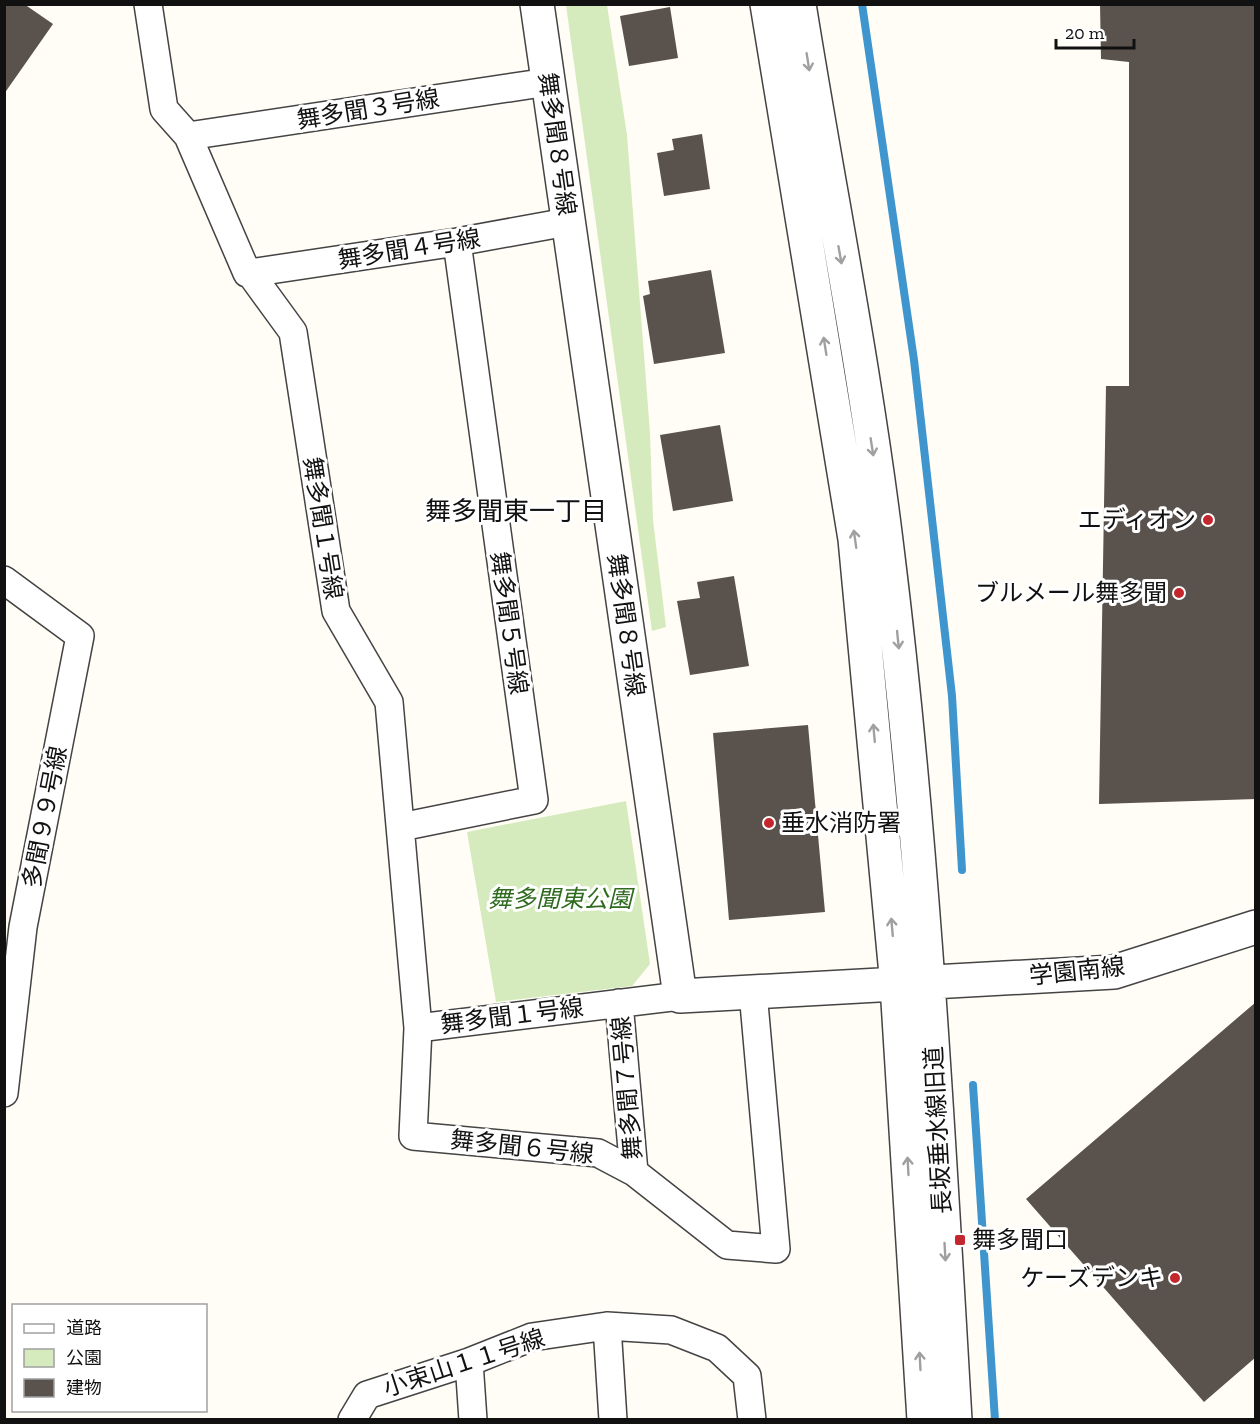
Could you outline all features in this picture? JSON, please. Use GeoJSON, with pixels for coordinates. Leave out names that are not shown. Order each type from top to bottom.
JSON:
{"type":"FeatureCollection","features":[{"type":"Feature","properties":{"kind":"street","name":"舞多聞１号線"},"geometry":{"type":"LineString","coordinates":[[148,4],[164,109],[188,136],[247,273],[250,273],[292,332],[336,611],[389,702],[418,1028],[680,996]]}},
{"type":"Feature","properties":{"kind":"street","name":"舞多聞８号線"},"geometry":{"type":"LineString","coordinates":[[537,4],[680,996]]}},
{"type":"Feature","properties":{"kind":"street"},"geometry":{"type":"LineString","coordinates":[[767,4],[855,539],[913,985]]}},
{"type":"Feature","properties":{"kind":"street"},"geometry":{"type":"LineString","coordinates":[[799,4],[887,545],[908,730],[913,985]]}},
{"type":"Feature","properties":{"kind":"street","name":"舞多聞３号線"},"geometry":{"type":"LineString","coordinates":[[188,136],[548,82]]}},
{"type":"Feature","properties":{"kind":"street","name":"舞多聞４号線"},"geometry":{"type":"LineString","coordinates":[[250,273],[457,242],[567,222]]}},
{"type":"Feature","properties":{"kind":"street","name":"舞多聞５号線"},"geometry":{"type":"LineString","coordinates":[[401,827],[534,800],[457,242]]}},
{"type":"Feature","properties":{"kind":"street","name":"多聞９９号線"},"geometry":{"type":"LineString","coordinates":[[4,580],[80,636],[23,927],[4,1093]]}},
{"type":"Feature","properties":{"kind":"street","name":"学園南線"},"geometry":{"type":"LineString","coordinates":[[913,985],[1114,972],[1256,927]]}},
{"type":"Feature","properties":{"kind":"street"},"geometry":{"type":"LineString","coordinates":[[680,996],[913,985]]}},
{"type":"Feature","properties":{"kind":"street","name":"長坂垂水線旧道"},"geometry":{"type":"LineString","coordinates":[[913,985],[924,1419]]}},
{"type":"Feature","properties":{"kind":"street","name":"長坂垂水線旧道"},"geometry":{"type":"LineString","coordinates":[[913,985],[955,1419]]}},
{"type":"Feature","properties":{"kind":"street","name":"舞多聞６号線"},"geometry":{"type":"LineString","coordinates":[[418,1028],[413,1136],[598,1153],[634,1172],[727,1245],[776,1249],[753,992]]}},
{"type":"Feature","properties":{"kind":"street","name":"舞多聞７号線"},"geometry":{"type":"LineString","coordinates":[[619,1003],[634,1172]]}},
{"type":"Feature","properties":{"kind":"street"},"geometry":{"type":"LineString","coordinates":[[607,1326],[613,1419]]}},
{"type":"Feature","properties":{"kind":"street","name":"小束山１１号線"},"geometry":{"type":"LineString","coordinates":[[352,1419],[367,1395],[469,1362],[532,1338],[607,1326],[671,1330],[717,1348],[747,1376],[752,1419]]}},
{"type":"Feature","properties":{"kind":"street"},"geometry":{"type":"LineString","coordinates":[[469,1362],[473,1419]]}},
{"type":"Feature","properties":{"kind":"green space"},"geometry":{"type":"Polygon","coordinates":[[[566,5],[607,5],[627,135],[650,433],[653,520],[666,627],[652,631],[566,5]]]}},
{"type":"Feature","properties":{"kind":"green space","name":"舞多聞東公園"},"geometry":{"type":"Polygon","coordinates":[[[626,801],[650,964],[632,986],[496,1002],[467,832],[626,801]]]}},
{"type":"Feature","properties":{"kind":"building"},"geometry":{"type":"Polygon","coordinates":[[[4,4],[24,4],[53,24],[4,94],[4,4]]]}},
{"type":"Feature","properties":{"kind":"building","name":"ブルメール舞多聞"},"geometry":{"type":"Polygon","coordinates":[[[1100,4],[1256,4],[1256,799],[1099,804],[1106,386],[1129,386],[1129,62],[1101,59],[1100,4]]]}},
{"type":"Feature","properties":{"kind":"building"},"geometry":{"type":"Polygon","coordinates":[[[670,7],[678,58],[629,66],[620,16],[670,7]]]}},
{"type":"Feature","properties":{"kind":"building"},"geometry":{"type":"Polygon","coordinates":[[[702,134],[710,189],[664,196],[657,153],[674,150],[672,139],[702,134]]]}},
{"type":"Feature","properties":{"kind":"building"},"geometry":{"type":"Polygon","coordinates":[[[711,270],[725,353],[654,364],[643,296],[650,294],[648,281],[711,270]]]}},
{"type":"Feature","properties":{"kind":"building"},"geometry":{"type":"Polygon","coordinates":[[[720,425],[733,501],[673,511],[660,435],[720,425]]]}},
{"type":"Feature","properties":{"kind":"building"},"geometry":{"type":"Polygon","coordinates":[[[734,576],[749,666],[690,675],[677,601],[700,598],[697,582],[734,576]]]}},
{"type":"Feature","properties":{"kind":"building","name":"垂水消防署"},"geometry":{"type":"Polygon","coordinates":[[[808,725],[825,912],[729,920],[713,733],[808,725]]]}},
{"type":"Feature","properties":{"kind":"building","name":"ケーズデンキ"},"geometry":{"type":"Polygon","coordinates":[[[1256,1002],[1256,1357],[1204,1402],[1026,1199],[1256,1002]]]}},
{"type":"Feature","properties":{"kind":"waterway"},"geometry":{"type":"LineString","coordinates":[[862,4],[914,360],[952,696],[962,870]]}},
{"type":"Feature","properties":{"kind":"waterway"},"geometry":{"type":"LineString","coordinates":[[973,1085],[995,1420]]}},
{"type":"Feature","properties":{"kind":"place","name":"エディオン"},"geometry":{"type":"Point","coordinates":[1208,520]}},
{"type":"Feature","properties":{"kind":"place","name":"ブルメール舞多聞"},"geometry":{"type":"Point","coordinates":[1179,593]}},
{"type":"Feature","properties":{"kind":"place","name":"垂水消防署"},"geometry":{"type":"Point","coordinates":[769,823]}},
{"type":"Feature","properties":{"kind":"place","name":"舞多聞口"},"geometry":{"type":"Point","coordinates":[960,1240]}},
{"type":"Feature","properties":{"kind":"place","name":"ケーズデンキ"},"geometry":{"type":"Point","coordinates":[1175,1278]}},
{"type":"Feature","properties":{"kind":"district","name":"舞多聞東一丁目"},"geometry":{"type":"Point","coordinates":[516,511]}}]}
